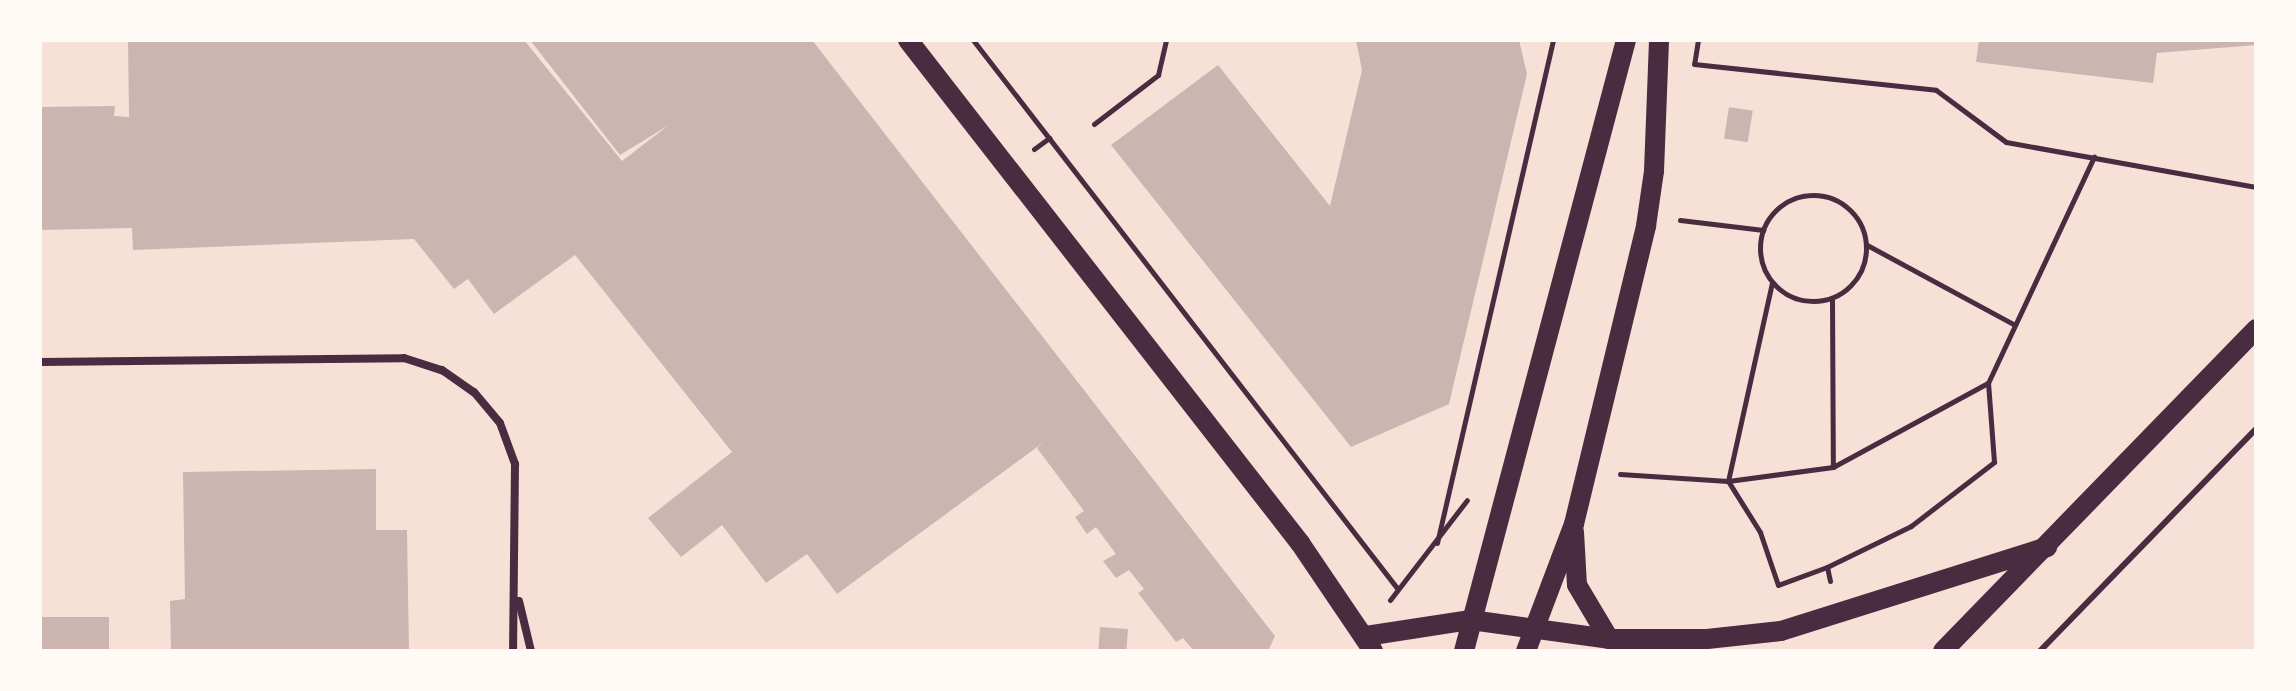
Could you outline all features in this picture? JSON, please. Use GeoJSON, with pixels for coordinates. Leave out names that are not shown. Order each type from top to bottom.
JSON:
{"type":"FeatureCollection","features":[{"type":"Feature","properties":{"kind":"main road"},"geometry":{"type":"LineString","coordinates":[[908,40],[1367,646],[1471,620],[1609,639],[1737,636],[1781,631],[2047,547]]}},
{"type":"Feature","properties":{"kind":"main road"},"geometry":{"type":"LineString","coordinates":[[1464,651],[1626,40]]}},
{"type":"Feature","properties":{"kind":"main road"},"geometry":{"type":"LineString","coordinates":[[1526,651],[1574,524],[1646,226],[1654,171],[1659,40]]}},
{"type":"Feature","properties":{"kind":"main road"},"geometry":{"type":"LineString","coordinates":[[1943,651],[2256,329]]}},
{"type":"Feature","properties":{"kind":"main road"},"geometry":{"type":"LineString","coordinates":[[1574,524],[1577,585],[1609,639]]}},
{"type":"Feature","properties":{"kind":"main road"},"geometry":{"type":"LineString","coordinates":[[1452,651],[1471,620]]}},
{"type":"Feature","properties":{"kind":"street"},"geometry":{"type":"LineString","coordinates":[[40,362],[404,358],[442,370],[474,392],[500,423],[515,464],[513,651]]}},
{"type":"Feature","properties":{"kind":"street"},"geometry":{"type":"LineString","coordinates":[[516,589],[531,651]]}},
{"type":"Feature","properties":{"kind":"lane"},"geometry":{"type":"LineString","coordinates":[[2040,651],[2256,429]]}},
{"type":"Feature","properties":{"kind":"path"},"geometry":{"type":"LineString","coordinates":[[973,40],[1397,588],[1437,543],[1470,496]]}},
{"type":"Feature","properties":{"kind":"path"},"geometry":{"type":"LineString","coordinates":[[1094,124],[1158,75],[1166,40]]}},
{"type":"Feature","properties":{"kind":"path"},"geometry":{"type":"LineString","coordinates":[[1437,543],[1553,40]]}},
{"type":"Feature","properties":{"kind":"path"},"geometry":{"type":"LineString","coordinates":[[1698,40],[1694,64],[1936,90],[2006,142],[2256,187]]}},
{"type":"Feature","properties":{"kind":"path"},"geometry":{"type":"LineString","coordinates":[[1772,283],[1799,300],[1832,299],[1859,278],[1867,245],[1855,215],[1844,203],[1821,196],[1797,197],[1783,204],[1763,230],[1759,249],[1772,283],[1728,481],[1760,532],[1778,585],[1827,567],[1911,526],[1994,462],[1988,383],[2094,157]]}},
{"type":"Feature","properties":{"kind":"path"},"geometry":{"type":"LineString","coordinates":[[1679,220],[1763,230]]}},
{"type":"Feature","properties":{"kind":"path"},"geometry":{"type":"LineString","coordinates":[[1867,245],[2015,325]]}},
{"type":"Feature","properties":{"kind":"path"},"geometry":{"type":"LineString","coordinates":[[1832,299],[1833,467]]}},
{"type":"Feature","properties":{"kind":"path"},"geometry":{"type":"LineString","coordinates":[[1614,488],[1615,474],[1728,481],[1833,467],[1988,383]]}},
{"type":"Feature","properties":{"kind":"path"},"geometry":{"type":"LineString","coordinates":[[1827,567],[1837,614]]}},
{"type":"Feature","properties":{"kind":"building"},"geometry":{"type":"Polygon","coordinates":[[[524,40],[622,161],[669,125],[620,155],[530,40],[812,40],[1275,636],[1268,651],[1194,651],[1183,638],[1176,642],[1138,593],[1144,589],[1129,570],[1116,578],[1103,561],[1116,554],[1096,527],[1087,534],[1075,517],[1084,511],[1037,448],[1044,442],[837,594],[807,554],[766,583],[722,525],[681,557],[648,518],[732,452],[575,255],[494,314],[468,279],[454,289],[414,239],[133,250],[132,228],[40,230],[40,107],[115,106],[114,116],[129,117],[128,41],[524,40]]]}},
{"type":"Feature","properties":{"kind":"building"},"geometry":{"type":"Polygon","coordinates":[[[1356,40],[1519,40],[1527,74],[1449,404],[1351,447],[1111,145],[1218,65],[1330,206],[1362,70],[1356,40]]]}},
{"type":"Feature","properties":{"kind":"building"},"geometry":{"type":"Polygon","coordinates":[[[1979,40],[2256,40],[2256,45],[2157,53],[2153,83],[1976,62],[1979,40]]]}},
{"type":"Feature","properties":{"kind":"building"},"geometry":{"type":"Polygon","coordinates":[[[1729,107],[1753,111],[1748,142],[1724,139],[1729,107]]]}},
{"type":"Feature","properties":{"kind":"building"},"geometry":{"type":"Polygon","coordinates":[[[376,469],[376,530],[407,530],[409,651],[171,651],[170,601],[185,599],[183,472],[376,469]]]}},
{"type":"Feature","properties":{"kind":"building"},"geometry":{"type":"Polygon","coordinates":[[[40,617],[109,617],[109,651],[40,651],[40,617]]]}},
{"type":"Feature","properties":{"kind":"building"},"geometry":{"type":"Polygon","coordinates":[[[1100,627],[1128,629],[1126,651],[1098,651],[1100,627]]]}}]}
